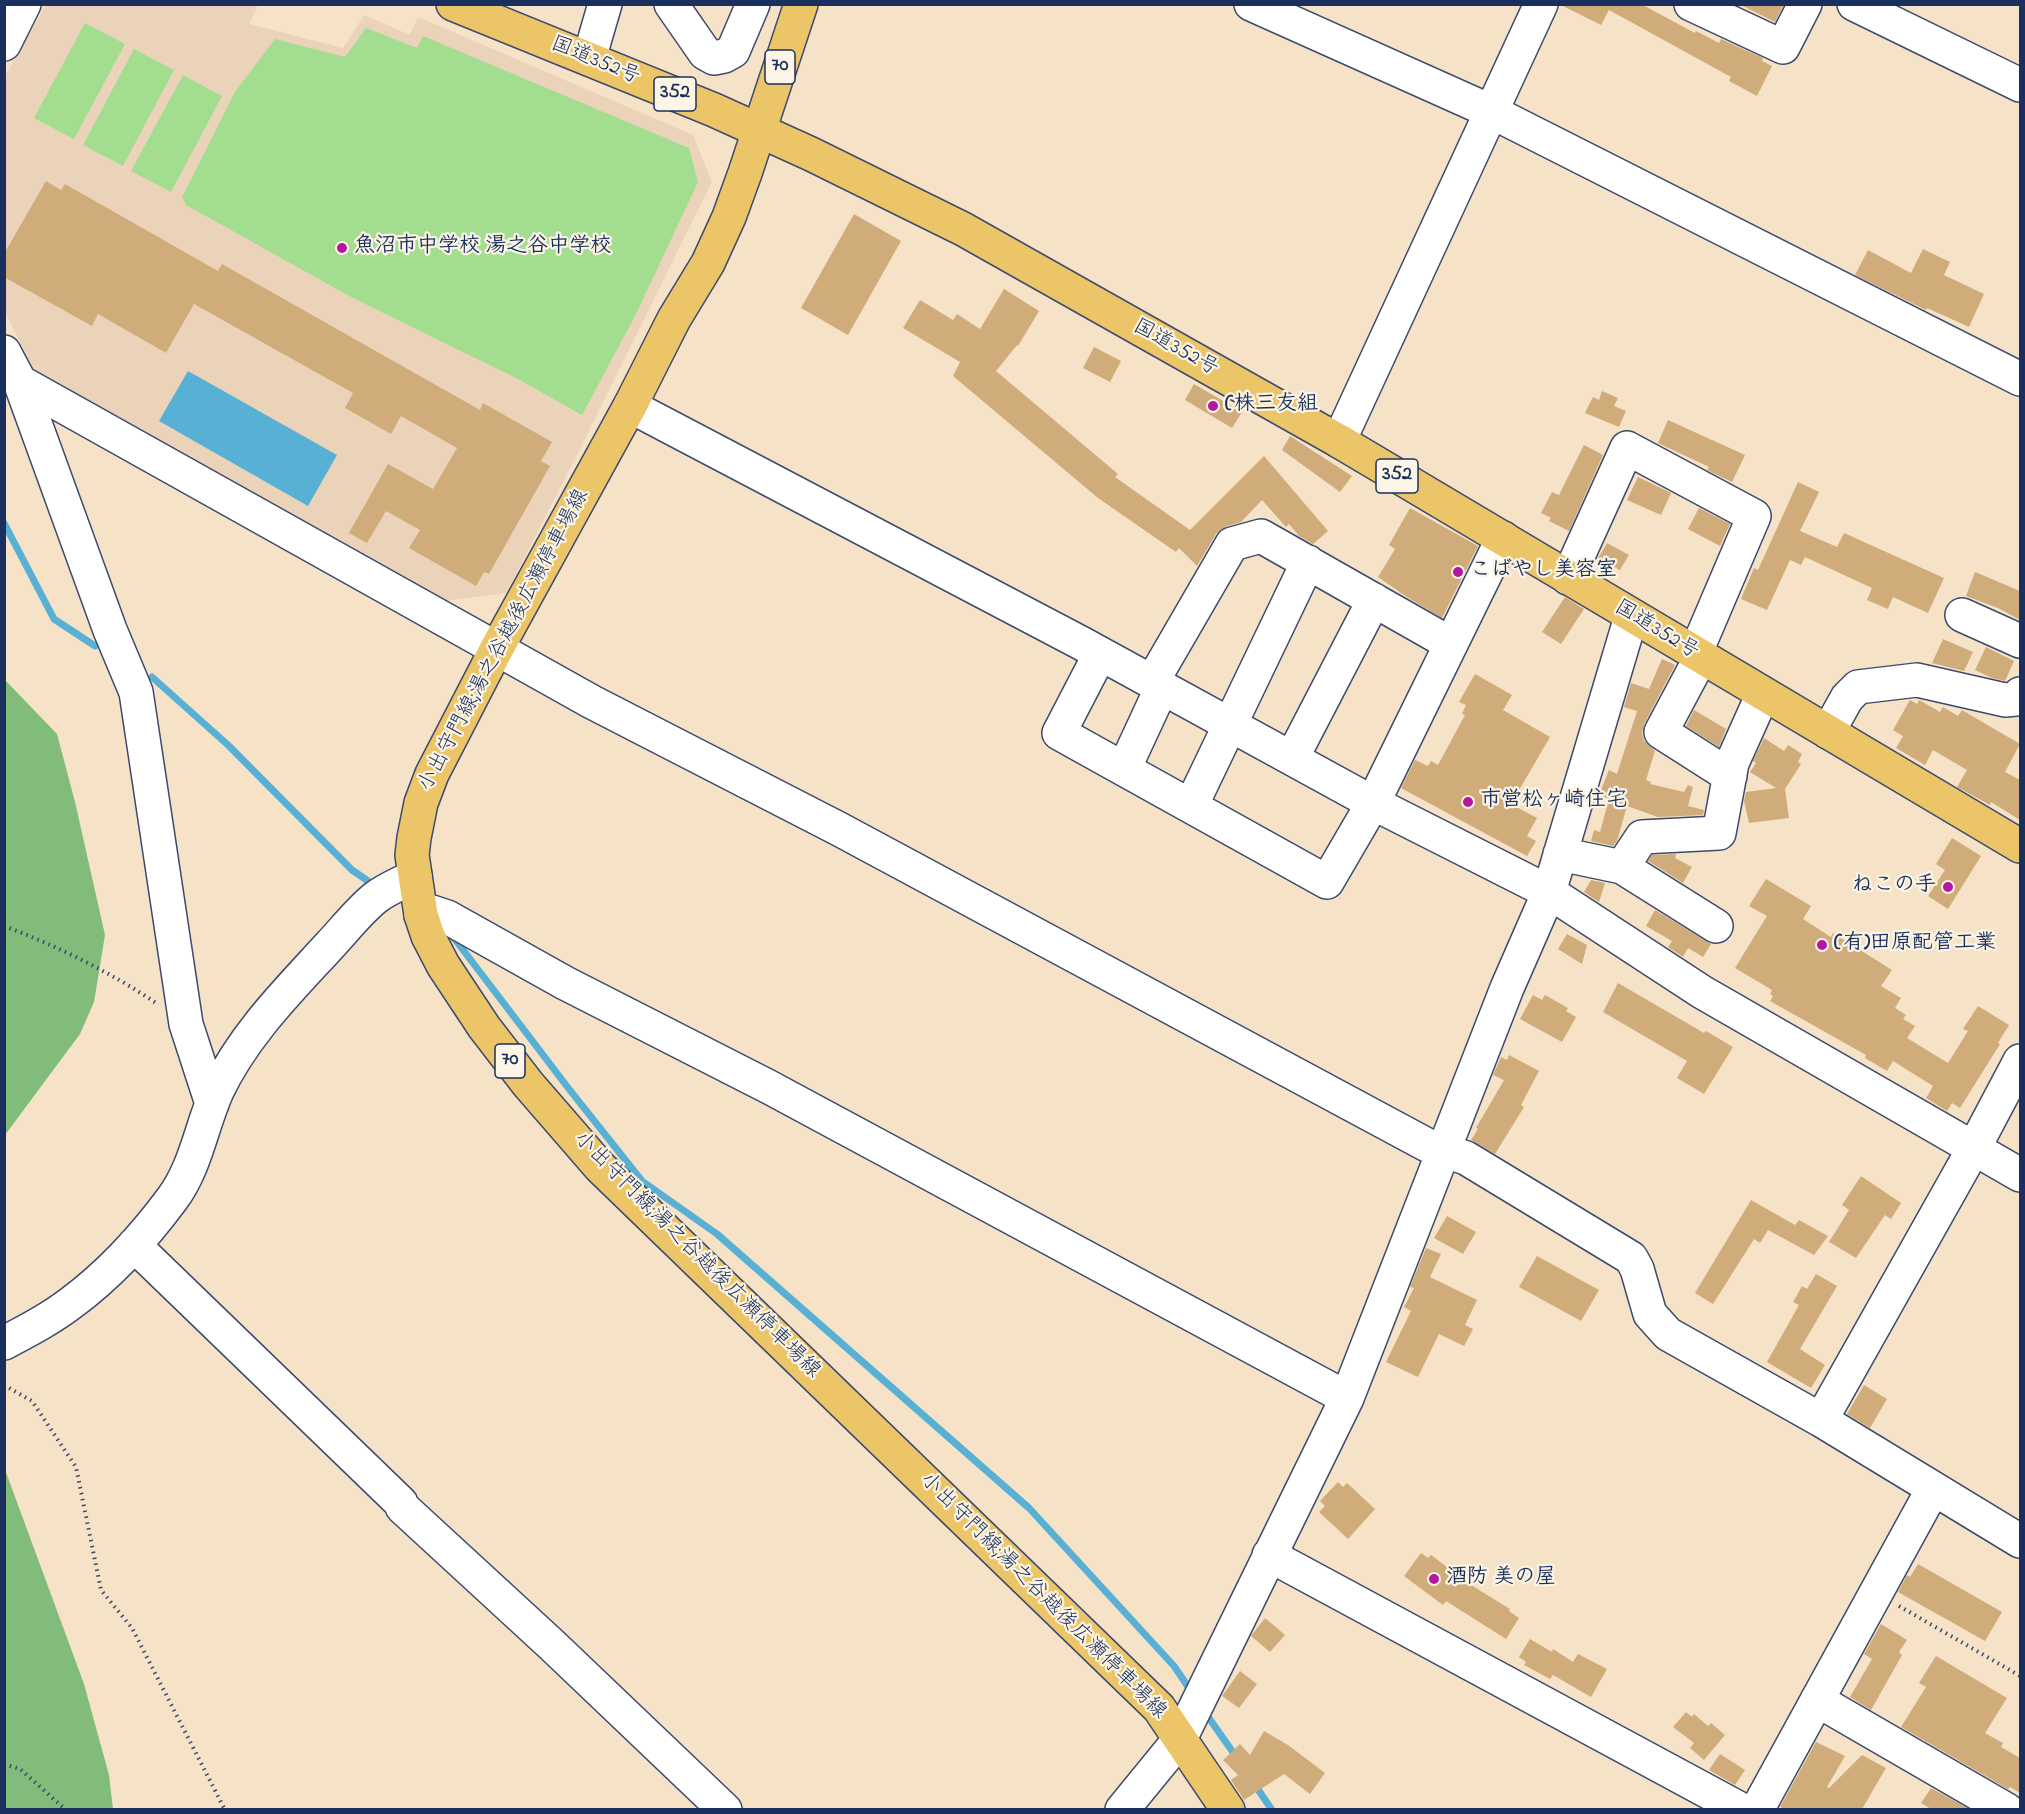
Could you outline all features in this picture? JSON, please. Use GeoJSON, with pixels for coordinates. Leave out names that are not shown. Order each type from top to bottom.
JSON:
{"type":"FeatureCollection","features":[{"type":"Feature","properties":{"kind":"main road","name":"国道352号"},"geometry":{"type":"LineString","coordinates":[[453,4],[760,130],[963,230],[1339,441],[2020,846]]}},
{"type":"Feature","properties":{"kind":"main road","name":"70"},"geometry":{"type":"LineString","coordinates":[[760,130],[801,4]]}},
{"type":"Feature","properties":{"kind":"main road","name":"小出守門線;湯之谷越後広瀬停車場線"},"geometry":{"type":"LineString","coordinates":[[760,130],[729,217],[708,262],[674,319],[630,406],[496,650],[432,774],[421,803],[412,855],[421,915],[428,936],[443,965],[484,1027],[528,1084],[600,1167],[1159,1708],[1228,1809]]}},
{"type":"Feature","properties":{"kind":"street"},"geometry":{"type":"LineString","coordinates":[[4,44],[24,4]]}},
{"type":"Feature","properties":{"kind":"street"},"geometry":{"type":"LineString","coordinates":[[589,59],[605,4]]}},
{"type":"Feature","properties":{"kind":"street"},"geometry":{"type":"LineString","coordinates":[[671,4],[705,53],[714,58],[733,51],[753,4]]}},
{"type":"Feature","properties":{"kind":"street"},"geometry":{"type":"LineString","coordinates":[[1251,4],[1490,111],[2020,379]]}},
{"type":"Feature","properties":{"kind":"street"},"geometry":{"type":"LineString","coordinates":[[1339,441],[1541,4]]}},
{"type":"Feature","properties":{"kind":"street"},"geometry":{"type":"LineString","coordinates":[[1691,4],[1784,47],[1805,4]]}},
{"type":"Feature","properties":{"kind":"street"},"geometry":{"type":"LineString","coordinates":[[1854,4],[2020,85]]}},
{"type":"Feature","properties":{"kind":"street"},"geometry":{"type":"LineString","coordinates":[[4,352],[20,382],[110,630],[136,692],[186,1024],[212,1104]]}},
{"type":"Feature","properties":{"kind":"street"},"geometry":{"type":"LineString","coordinates":[[20,382],[592,702],[839,829],[1416,1139],[1466,1158],[1630,1258],[1637,1269],[1650,1314],[1668,1334],[1821,1420],[2020,1541]]}},
{"type":"Feature","properties":{"kind":"street"},"geometry":{"type":"LineString","coordinates":[[630,406],[1100,654],[1373,803],[1549,892],[1702,992],[2020,1174]]}},
{"type":"Feature","properties":{"kind":"street"},"geometry":{"type":"LineString","coordinates":[[1568,578],[1627,448],[1754,516],[1698,656],[1661,732],[1730,776]]}},
{"type":"Feature","properties":{"kind":"street"},"geometry":{"type":"LineString","coordinates":[[1124,769],[1157,685],[1232,544],[1261,536],[1451,644]]}},
{"type":"Feature","properties":{"kind":"street"},"geometry":{"type":"LineString","coordinates":[[1100,654],[1059,732],[1327,882],[1373,803],[1503,538]]}},
{"type":"Feature","properties":{"kind":"street"},"geometry":{"type":"LineString","coordinates":[[1191,806],[1308,562]]}},
{"type":"Feature","properties":{"kind":"street"},"geometry":{"type":"LineString","coordinates":[[1292,758],[1374,600]]}},
{"type":"Feature","properties":{"kind":"street"},"geometry":{"type":"LineString","coordinates":[[1962,615],[2020,641]]}},
{"type":"Feature","properties":{"kind":"street"},"geometry":{"type":"LineString","coordinates":[[1122,1809],[1180,1739],[1347,1398],[1507,988],[1549,892],[1631,616]]}},
{"type":"Feature","properties":{"kind":"street"},"geometry":{"type":"LineString","coordinates":[[1828,732],[1847,698],[1858,687],[1917,680],[2005,700],[2016,699],[2020,694]]}},
{"type":"Feature","properties":{"kind":"street"},"geometry":{"type":"LineString","coordinates":[[1622,867],[1642,837],[1719,833],[1732,763],[1762,694]]}},
{"type":"Feature","properties":{"kind":"street"},"geometry":{"type":"LineString","coordinates":[[1560,854],[1622,867],[1716,926]]}},
{"type":"Feature","properties":{"kind":"street"},"geometry":{"type":"LineString","coordinates":[[4,1343],[71,1303],[106,1274],[134,1245],[172,1198],[186,1174],[198,1149],[212,1104],[230,1065],[247,1039],[302,975],[375,898],[415,876]]}},
{"type":"Feature","properties":{"kind":"street"},"geometry":{"type":"LineString","coordinates":[[421,915],[432,912],[447,917],[566,983],[769,1087],[1347,1398]]}},
{"type":"Feature","properties":{"kind":"street"},"geometry":{"type":"LineString","coordinates":[[1821,1420],[1974,1148],[2020,1061]]}},
{"type":"Feature","properties":{"kind":"street"},"geometry":{"type":"LineString","coordinates":[[134,1245],[401,1503],[402,1507],[725,1809]]}},
{"type":"Feature","properties":{"kind":"street"},"geometry":{"type":"LineString","coordinates":[[1757,1809],[1933,1489]]}},
{"type":"Feature","properties":{"kind":"street"},"geometry":{"type":"LineString","coordinates":[[1269,1555],[1742,1809]]}},
{"type":"Feature","properties":{"kind":"street"},"geometry":{"type":"LineString","coordinates":[[1817,1700],[2007,1809]]}},
{"type":"Feature","properties":{"kind":"path"},"geometry":{"type":"LineString","coordinates":[[4,926],[32,936],[140,993],[186,1024]]}},
{"type":"Feature","properties":{"kind":"path"},"geometry":{"type":"LineString","coordinates":[[4,1385],[32,1401],[76,1467],[101,1590],[132,1628],[225,1809]]}},
{"type":"Feature","properties":{"kind":"path"},"geometry":{"type":"LineString","coordinates":[[1876,1593],[2020,1676]]}},
{"type":"Feature","properties":{"kind":"path"},"geometry":{"type":"LineString","coordinates":[[4,1764],[20,1769],[66,1809]]}},
{"type":"Feature","properties":{"kind":"shaded area","name":"魚沼市中学校 湯之谷中学校"},"geometry":{"type":"Polygon","coordinates":[[[46,5],[258,5],[249,24],[343,48],[364,15],[410,35],[418,17],[693,135],[712,182],[506,593],[428,603],[39,379],[5,313],[4,78],[46,5]]]}},
{"type":"Feature","properties":{"kind":"green space"},"geometry":{"type":"Polygon","coordinates":[[[85,23],[125,44],[74,139],[34,118],[85,23]]]}},
{"type":"Feature","properties":{"kind":"green space"},"geometry":{"type":"Polygon","coordinates":[[[366,28],[417,48],[423,36],[689,148],[698,182],[636,314],[582,415],[518,379],[353,298],[186,205],[182,197],[235,92],[275,39],[345,57],[366,28]]]}},
{"type":"Feature","properties":{"kind":"green space"},"geometry":{"type":"Polygon","coordinates":[[[134,49],[174,70],[123,166],[83,145],[134,49]]]}},
{"type":"Feature","properties":{"kind":"green space"},"geometry":{"type":"Polygon","coordinates":[[[183,75],[222,96],[171,192],[131,171],[183,75]]]}},
{"type":"Feature","properties":{"kind":"green space"},"geometry":{"type":"Polygon","coordinates":[[[5,680],[57,734],[105,935],[94,1002],[80,1034],[5,1135],[5,680]]]}},
{"type":"Feature","properties":{"kind":"green space"},"geometry":{"type":"Polygon","coordinates":[[[4,1467],[84,1684],[109,1775],[113,1809],[5,1809],[4,1467]]]}},
{"type":"Feature","properties":{"kind":"water"},"geometry":{"type":"Polygon","coordinates":[[[188,371],[337,455],[308,506],[159,421],[188,371]]]}},
{"type":"Feature","properties":{"kind":"building"},"geometry":{"type":"Polygon","coordinates":[[[1559,4],[1641,4],[1695,33],[1696,31],[1719,43],[1721,39],[1763,58],[1762,61],[1772,66],[1757,96],[1729,81],[1731,77],[1609,10],[1601,25],[1559,4]]]}},
{"type":"Feature","properties":{"kind":"building"},"geometry":{"type":"Polygon","coordinates":[[[1739,4],[1784,4],[1775,22],[1739,4]]]}},
{"type":"Feature","properties":{"kind":"building"},"geometry":{"type":"Polygon","coordinates":[[[46,181],[61,190],[65,184],[218,271],[222,264],[480,410],[483,403],[552,442],[541,461],[550,466],[489,574],[484,572],[476,586],[409,548],[420,530],[386,511],[367,543],[349,533],[388,464],[433,489],[457,448],[401,416],[391,434],[345,408],[353,393],[194,304],[166,353],[98,314],[92,326],[4,277],[4,254],[46,181]]]}},
{"type":"Feature","properties":{"kind":"building"},"geometry":{"type":"Polygon","coordinates":[[[854,214],[901,241],[848,335],[801,308],[854,214]]]}},
{"type":"Feature","properties":{"kind":"building"},"geometry":{"type":"Polygon","coordinates":[[[1923,249],[1950,262],[1944,275],[1984,294],[1969,327],[1927,308],[1926,310],[1855,275],[1868,250],[1911,273],[1923,249]]]}},
{"type":"Feature","properties":{"kind":"building"},"geometry":{"type":"Polygon","coordinates":[[[1004,289],[1039,311],[1018,346],[996,371],[1118,474],[1115,477],[1190,530],[1264,456],[1328,531],[1313,544],[1299,536],[1289,524],[1286,527],[1262,500],[1241,522],[1227,526],[1216,534],[1197,566],[1179,548],[1176,552],[1098,498],[953,376],[960,362],[903,328],[920,300],[953,320],[957,314],[980,329],[1004,289]]]}},
{"type":"Feature","properties":{"kind":"building"},"geometry":{"type":"Polygon","coordinates":[[[1094,347],[1121,361],[1110,382],[1083,368],[1094,347]]]}},
{"type":"Feature","properties":{"kind":"building","name":"(株三友組"},"geometry":{"type":"Polygon","coordinates":[[[1194,384],[1242,412],[1232,428],[1185,400],[1194,384]]]}},
{"type":"Feature","properties":{"kind":"building"},"geometry":{"type":"Polygon","coordinates":[[[1602,391],[1618,398],[1614,406],[1626,411],[1619,427],[1585,413],[1593,397],[1599,400],[1602,391]]]}},
{"type":"Feature","properties":{"kind":"building"},"geometry":{"type":"Polygon","coordinates":[[[1668,420],[1745,455],[1732,482],[1707,470],[1709,467],[1658,443],[1668,420]]]}},
{"type":"Feature","properties":{"kind":"building"},"geometry":{"type":"Polygon","coordinates":[[[1290,436],[1352,476],[1340,492],[1282,450],[1290,436]]]}},
{"type":"Feature","properties":{"kind":"building"},"geometry":{"type":"Polygon","coordinates":[[[1584,445],[1603,455],[1569,531],[1549,521],[1551,518],[1541,513],[1552,492],[1559,495],[1584,445]]]}},
{"type":"Feature","properties":{"kind":"building"},"geometry":{"type":"Polygon","coordinates":[[[1638,477],[1671,493],[1661,515],[1627,500],[1638,477]]]}},
{"type":"Feature","properties":{"kind":"building"},"geometry":{"type":"Polygon","coordinates":[[[1798,482],[1819,492],[1800,531],[1837,547],[1844,533],[1944,578],[1928,613],[1893,597],[1888,609],[1867,600],[1872,588],[1805,557],[1801,565],[1790,560],[1767,610],[1741,599],[1754,568],[1758,570],[1798,482]]]}},
{"type":"Feature","properties":{"kind":"building"},"geometry":{"type":"Polygon","coordinates":[[[1410,508],[1478,546],[1442,618],[1378,577],[1395,549],[1389,545],[1410,508]]]}},
{"type":"Feature","properties":{"kind":"building"},"geometry":{"type":"Polygon","coordinates":[[[1699,508],[1730,524],[1720,546],[1688,529],[1699,508]]]}},
{"type":"Feature","properties":{"kind":"building"},"geometry":{"type":"Polygon","coordinates":[[[1607,543],[1629,555],[1620,570],[1598,558],[1607,543]]]}},
{"type":"Feature","properties":{"kind":"building"},"geometry":{"type":"Polygon","coordinates":[[[1975,572],[2020,591],[2020,620],[1998,608],[1966,596],[1975,572]]]}},
{"type":"Feature","properties":{"kind":"building"},"geometry":{"type":"Polygon","coordinates":[[[1565,597],[1584,609],[1561,644],[1542,632],[1565,597]]]}},
{"type":"Feature","properties":{"kind":"building"},"geometry":{"type":"Polygon","coordinates":[[[1943,639],[1973,652],[1964,671],[1932,663],[1943,639]]]}},
{"type":"Feature","properties":{"kind":"building"},"geometry":{"type":"Polygon","coordinates":[[[1986,647],[2014,661],[2005,681],[1975,670],[1986,647]]]}},
{"type":"Feature","properties":{"kind":"building"},"geometry":{"type":"Polygon","coordinates":[[[1662,659],[1675,665],[1644,724],[1642,733],[1644,741],[1655,751],[1646,780],[1651,782],[1650,784],[1684,792],[1688,785],[1693,787],[1688,806],[1704,810],[1703,815],[1658,817],[1627,806],[1617,841],[1613,846],[1591,841],[1594,830],[1600,832],[1609,799],[1599,795],[1609,770],[1617,774],[1637,711],[1624,707],[1631,683],[1649,689],[1662,659]]]}},
{"type":"Feature","properties":{"kind":"building"},"geometry":{"type":"Polygon","coordinates":[[[1475,674],[1512,695],[1503,710],[1550,737],[1511,804],[1537,818],[1527,836],[1536,841],[1527,856],[1401,788],[1415,760],[1428,766],[1431,761],[1438,765],[1465,715],[1462,714],[1466,705],[1459,702],[1475,674]]]}},
{"type":"Feature","properties":{"kind":"building"},"geometry":{"type":"Polygon","coordinates":[[[1910,700],[1917,704],[1919,700],[1940,712],[1943,707],[1958,716],[1962,710],[2020,744],[2005,772],[2020,780],[2020,820],[1991,802],[1990,805],[1957,787],[1967,770],[1933,750],[1925,765],[1896,748],[1903,736],[1893,730],[1910,700]]]}},
{"type":"Feature","properties":{"kind":"building"},"geometry":{"type":"Polygon","coordinates":[[[1694,710],[1726,729],[1719,747],[1686,726],[1694,710]]]}},
{"type":"Feature","properties":{"kind":"building"},"geometry":{"type":"Polygon","coordinates":[[[1764,738],[1784,751],[1788,745],[1802,754],[1798,762],[1801,764],[1785,789],[1789,818],[1749,823],[1744,801],[1746,792],[1776,788],[1750,772],[1756,763],[1753,761],[1764,738]]]}},
{"type":"Feature","properties":{"kind":"building","name":"ねこの手"},"geometry":{"type":"Polygon","coordinates":[[[1952,838],[1981,856],[1948,909],[1928,896],[1945,870],[1936,864],[1952,838]]]}},
{"type":"Feature","properties":{"kind":"building"},"geometry":{"type":"Polygon","coordinates":[[[1676,854],[1675,858],[1692,867],[1683,883],[1648,861],[1652,855],[1676,854]]]}},
{"type":"Feature","properties":{"kind":"building"},"geometry":{"type":"Polygon","coordinates":[[[1766,879],[1811,906],[1803,919],[1831,937],[1833,933],[1892,970],[1881,986],[1901,998],[1895,1008],[1906,1015],[1903,1019],[1915,1026],[1907,1038],[1948,1063],[1968,1031],[1963,1029],[1978,1006],[2009,1025],[1998,1043],[2000,1044],[1960,1108],[1952,1103],[1947,1111],[1926,1098],[1933,1086],[1893,1061],[1887,1071],[1865,1058],[1866,1055],[1770,1001],[1773,996],[1770,994],[1772,990],[1735,968],[1767,916],[1749,906],[1766,879]]]}},
{"type":"Feature","properties":{"kind":"building"},"geometry":{"type":"Polygon","coordinates":[[[1591,880],[1605,883],[1599,902],[1584,892],[1591,880]]]}},
{"type":"Feature","properties":{"kind":"building"},"geometry":{"type":"Polygon","coordinates":[[[1655,910],[1711,944],[1703,957],[1688,948],[1683,957],[1668,947],[1672,941],[1646,926],[1655,910]]]}},
{"type":"Feature","properties":{"kind":"building"},"geometry":{"type":"Polygon","coordinates":[[[1567,934],[1587,945],[1582,964],[1558,949],[1567,934]]]}},
{"type":"Feature","properties":{"kind":"building"},"geometry":{"type":"Polygon","coordinates":[[[1618,983],[1704,1033],[1706,1031],[1733,1047],[1704,1094],[1677,1078],[1687,1061],[1603,1012],[1618,983]]]}},
{"type":"Feature","properties":{"kind":"building"},"geometry":{"type":"Polygon","coordinates":[[[1533,995],[1542,1000],[1545,995],[1568,1008],[1566,1011],[1576,1017],[1562,1042],[1520,1019],[1533,995]]]}},
{"type":"Feature","properties":{"kind":"building"},"geometry":{"type":"Polygon","coordinates":[[[1509,1055],[1539,1071],[1521,1105],[1524,1107],[1495,1154],[1471,1140],[1504,1080],[1493,1075],[1501,1057],[1507,1060],[1509,1055]]]}},
{"type":"Feature","properties":{"kind":"building"},"geometry":{"type":"Polygon","coordinates":[[[1861,1176],[1901,1203],[1891,1219],[1885,1215],[1856,1258],[1829,1242],[1849,1210],[1842,1205],[1861,1176]]]}},
{"type":"Feature","properties":{"kind":"building"},"geometry":{"type":"Polygon","coordinates":[[[1751,1200],[1795,1225],[1799,1220],[1828,1236],[1814,1255],[1768,1230],[1760,1243],[1754,1239],[1713,1304],[1695,1293],[1751,1200]]]}},
{"type":"Feature","properties":{"kind":"building"},"geometry":{"type":"Polygon","coordinates":[[[1447,1216],[1476,1232],[1463,1254],[1434,1238],[1447,1216]]]}},
{"type":"Feature","properties":{"kind":"building"},"geometry":{"type":"Polygon","coordinates":[[[1426,1248],[1441,1254],[1430,1277],[1477,1300],[1465,1325],[1473,1329],[1464,1346],[1439,1334],[1418,1377],[1386,1362],[1411,1311],[1404,1307],[1414,1288],[1410,1287],[1426,1248]]]}},
{"type":"Feature","properties":{"kind":"building"},"geometry":{"type":"Polygon","coordinates":[[[1537,1256],[1599,1290],[1581,1321],[1519,1287],[1537,1256]]]}},
{"type":"Feature","properties":{"kind":"building"},"geometry":{"type":"Polygon","coordinates":[[[1816,1274],[1837,1286],[1800,1349],[1825,1365],[1811,1388],[1767,1362],[1799,1305],[1793,1302],[1802,1286],[1807,1289],[1816,1274]]]}},
{"type":"Feature","properties":{"kind":"building"},"geometry":{"type":"Polygon","coordinates":[[[1864,1385],[1887,1399],[1870,1428],[1847,1414],[1864,1385]]]}},
{"type":"Feature","properties":{"kind":"building"},"geometry":{"type":"Polygon","coordinates":[[[1338,1482],[1343,1487],[1347,1483],[1375,1509],[1348,1539],[1319,1512],[1325,1506],[1320,1501],[1338,1482]]]}},
{"type":"Feature","properties":{"kind":"building"},"geometry":{"type":"Polygon","coordinates":[[[1421,1553],[1428,1558],[1431,1555],[1458,1577],[1510,1609],[1509,1611],[1519,1618],[1506,1639],[1446,1601],[1443,1605],[1404,1576],[1421,1553]]]}},
{"type":"Feature","properties":{"kind":"building"},"geometry":{"type":"Polygon","coordinates":[[[1918,1564],[2002,1612],[1985,1641],[1898,1592],[1907,1575],[1910,1577],[1918,1564]]]}},
{"type":"Feature","properties":{"kind":"building"},"geometry":{"type":"Polygon","coordinates":[[[1265,1618],[1285,1635],[1270,1652],[1251,1636],[1265,1618]]]}},
{"type":"Feature","properties":{"kind":"building"},"geometry":{"type":"Polygon","coordinates":[[[1881,1624],[1907,1640],[1899,1652],[1902,1655],[1871,1710],[1850,1697],[1872,1659],[1864,1654],[1881,1624]]]}},
{"type":"Feature","properties":{"kind":"building"},"geometry":{"type":"Polygon","coordinates":[[[1530,1639],[1552,1652],[1553,1649],[1573,1662],[1578,1654],[1607,1669],[1591,1697],[1553,1675],[1550,1679],[1524,1665],[1526,1662],[1519,1657],[1530,1639]]]}},
{"type":"Feature","properties":{"kind":"building"},"geometry":{"type":"Polygon","coordinates":[[[1936,1656],[2007,1698],[1985,1733],[2003,1743],[2001,1747],[2020,1758],[2020,1793],[2010,1787],[2008,1789],[1901,1727],[1926,1687],[1919,1683],[1936,1656]]]}},
{"type":"Feature","properties":{"kind":"building"},"geometry":{"type":"Polygon","coordinates":[[[1240,1671],[1257,1684],[1239,1708],[1222,1696],[1240,1671]]]}},
{"type":"Feature","properties":{"kind":"building"},"geometry":{"type":"Polygon","coordinates":[[[1686,1712],[1692,1717],[1694,1714],[1708,1726],[1711,1723],[1725,1735],[1704,1760],[1690,1748],[1694,1743],[1673,1727],[1686,1712]]]}},
{"type":"Feature","properties":{"kind":"building"},"geometry":{"type":"Polygon","coordinates":[[[1264,1731],[1288,1745],[1325,1773],[1310,1794],[1284,1774],[1244,1800],[1231,1780],[1238,1775],[1223,1760],[1240,1744],[1250,1755],[1264,1731]]]}},
{"type":"Feature","properties":{"kind":"building"},"geometry":{"type":"Polygon","coordinates":[[[1816,1742],[1845,1756],[1827,1787],[1829,1788],[1862,1755],[1886,1768],[1862,1809],[1786,1809],[1780,1807],[1816,1742]]]}},
{"type":"Feature","properties":{"kind":"building"},"geometry":{"type":"Polygon","coordinates":[[[1720,1754],[1745,1770],[1735,1785],[1709,1770],[1720,1754]]]}},
{"type":"Feature","properties":{"kind":"building"},"geometry":{"type":"Polygon","coordinates":[[[1931,1788],[1969,1809],[1931,1809],[1921,1803],[1931,1788]]]}},
{"type":"Feature","properties":{"kind":"waterway"},"geometry":{"type":"LineString","coordinates":[[4,523],[54,619],[95,646]]}},
{"type":"Feature","properties":{"kind":"waterway"},"geometry":{"type":"LineString","coordinates":[[152,677],[228,745],[352,870],[368,881]]}},
{"type":"Feature","properties":{"kind":"waterway"},"geometry":{"type":"LineString","coordinates":[[454,938],[642,1181],[717,1234],[1029,1508],[1174,1666],[1193,1694]]}},
{"type":"Feature","properties":{"kind":"waterway"},"geometry":{"type":"LineString","coordinates":[[1204,1711],[1237,1758]]}},
{"type":"Feature","properties":{"kind":"waterway"},"geometry":{"type":"LineString","coordinates":[[1255,1785],[1272,1810]]}},
{"type":"Feature","properties":{"kind":"place","name":"魚沼市中学校 湯之谷中学校"},"geometry":{"type":"Point","coordinates":[342,248]}},
{"type":"Feature","properties":{"kind":"place","name":"(株三友組"},"geometry":{"type":"Point","coordinates":[1213,406]}},
{"type":"Feature","properties":{"kind":"place","name":"こばやし美容室"},"geometry":{"type":"Point","coordinates":[1458,572]}},
{"type":"Feature","properties":{"kind":"place","name":"市営松ヶ崎住宅"},"geometry":{"type":"Point","coordinates":[1468,802]}},
{"type":"Feature","properties":{"kind":"place","name":"ねこの手"},"geometry":{"type":"Point","coordinates":[1948,887]}},
{"type":"Feature","properties":{"kind":"place","name":"(有)田原配管工業"},"geometry":{"type":"Point","coordinates":[1822,945]}},
{"type":"Feature","properties":{"kind":"place","name":"酒防 美の屋"},"geometry":{"type":"Point","coordinates":[1434,1579]}}]}
